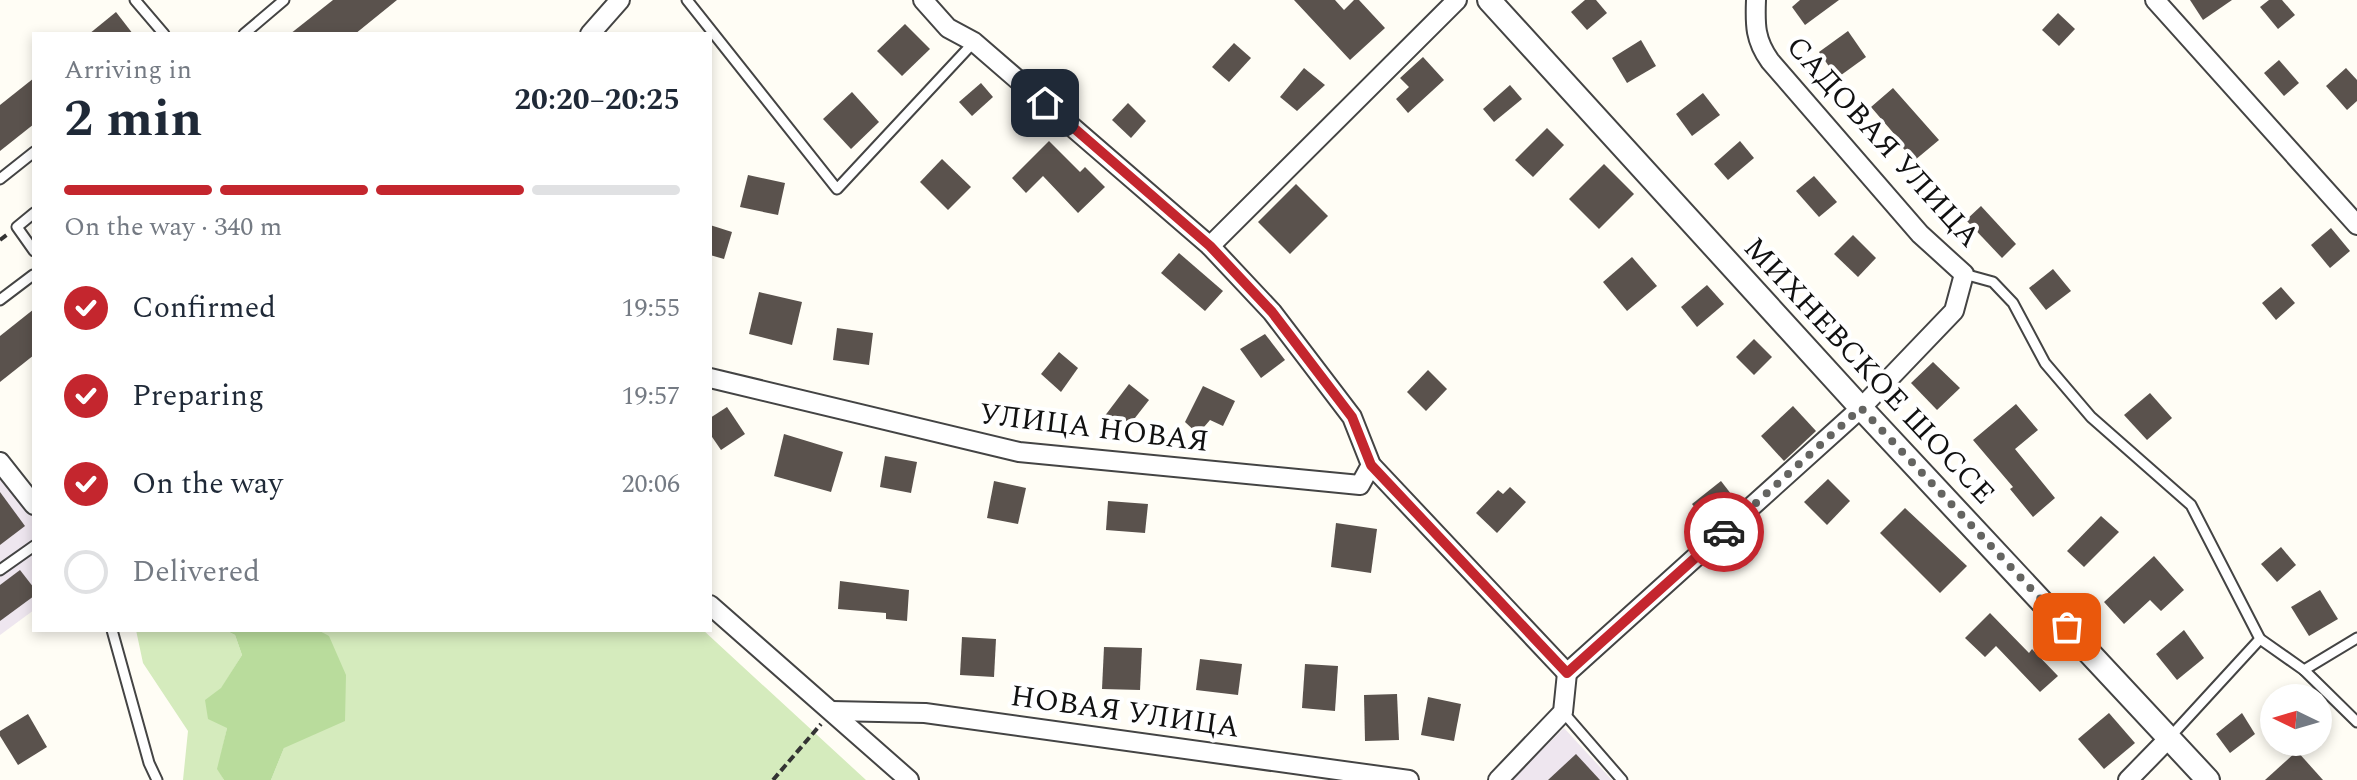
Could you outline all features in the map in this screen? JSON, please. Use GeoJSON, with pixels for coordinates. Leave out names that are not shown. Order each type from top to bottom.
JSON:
{"type":"FeatureCollection","features":[{"type":"Feature","properties":{"kind":"street"},"geometry":{"type":"LineString","coordinates":[[592,32],[620,0]]}},
{"type":"Feature","properties":{"kind":"street"},"geometry":{"type":"LineString","coordinates":[[923,0],[948,28],[974,42],[1210,246],[1272,312],[1352,417],[1371,465],[1567,673]]}},
{"type":"Feature","properties":{"kind":"street"},"geometry":{"type":"LineString","coordinates":[[1210,246],[1457,0]]}},
{"type":"Feature","properties":{"kind":"street","name":"МИХНЕВСКОЕ ШОССЕ"},"geometry":{"type":"LineString","coordinates":[[1489,0],[1861,408],[2208,780]]}},
{"type":"Feature","properties":{"kind":"street","name":"САДОВАЯ УЛИЦА"},"geometry":{"type":"LineString","coordinates":[[1756,0],[1755,27],[1759,46],[1770,61],[1920,234],[1964,274]]}},
{"type":"Feature","properties":{"kind":"street"},"geometry":{"type":"LineString","coordinates":[[2155,0],[2357,225]]}},
{"type":"Feature","properties":{"kind":"street"},"geometry":{"type":"LineString","coordinates":[[1498,780],[1563,712],[1567,673],[1861,408],[1954,311],[1964,274]]}},
{"type":"Feature","properties":{"kind":"street","name":"УЛИЦА НОВАЯ"},"geometry":{"type":"LineString","coordinates":[[712,378],[1019,452],[1360,485],[1371,465]]}},
{"type":"Feature","properties":{"kind":"street"},"geometry":{"type":"LineString","coordinates":[[0,462],[32,502]]}},
{"type":"Feature","properties":{"kind":"street"},"geometry":{"type":"LineString","coordinates":[[712,607],[909,780]]}},
{"type":"Feature","properties":{"kind":"street","name":"НОВАЯ УЛИЦА"},"geometry":{"type":"LineString","coordinates":[[832,711],[925,713],[1409,780]]}},
{"type":"Feature","properties":{"kind":"street"},"geometry":{"type":"LineString","coordinates":[[2128,780],[2170,737]]}},
{"type":"Feature","properties":{"kind":"lane"},"geometry":{"type":"LineString","coordinates":[[135,0],[162,32]]}},
{"type":"Feature","properties":{"kind":"lane"},"geometry":{"type":"LineString","coordinates":[[246,32],[284,0]]}},
{"type":"Feature","properties":{"kind":"lane"},"geometry":{"type":"LineString","coordinates":[[687,0],[837,189],[974,42]]}},
{"type":"Feature","properties":{"kind":"lane"},"geometry":{"type":"LineString","coordinates":[[0,179],[32,154]]}},
{"type":"Feature","properties":{"kind":"lane"},"geometry":{"type":"LineString","coordinates":[[32,215],[17,227],[32,248]]}},
{"type":"Feature","properties":{"kind":"lane"},"geometry":{"type":"LineString","coordinates":[[1964,274],[1993,282],[2013,303],[2045,363],[2091,417],[2191,505],[2260,639],[2304,670],[2357,722]]}},
{"type":"Feature","properties":{"kind":"lane"},"geometry":{"type":"LineString","coordinates":[[0,300],[32,276]]}},
{"type":"Feature","properties":{"kind":"lane"},"geometry":{"type":"LineString","coordinates":[[0,570],[32,547]]}},
{"type":"Feature","properties":{"kind":"lane"},"geometry":{"type":"LineString","coordinates":[[113,632],[149,763],[157,780]]}},
{"type":"Feature","properties":{"kind":"lane"},"geometry":{"type":"LineString","coordinates":[[2304,670],[2357,638]]}},
{"type":"Feature","properties":{"kind":"lane"},"geometry":{"type":"LineString","coordinates":[[2170,737],[2260,639]]}},
{"type":"Feature","properties":{"kind":"lane"},"geometry":{"type":"LineString","coordinates":[[1563,712],[1622,780]]}},
{"type":"Feature","properties":{"kind":"path"},"geometry":{"type":"LineString","coordinates":[[773,780],[832,711]]}},
{"type":"Feature","properties":{"kind":"shaded area"},"geometry":{"type":"Polygon","coordinates":[[[0,466],[32,506],[32,611],[0,635],[0,466]]]}},
{"type":"Feature","properties":{"kind":"shaded area"},"geometry":{"type":"Polygon","coordinates":[[[1564,728],[1612,780],[1511,780],[1564,728]]]}},
{"type":"Feature","properties":{"kind":"green space"},"geometry":{"type":"Polygon","coordinates":[[[136,632],[229,632],[235,635],[242,655],[221,689],[227,728],[218,769],[224,780],[183,780],[188,731],[143,663],[136,632]]]}},
{"type":"Feature","properties":{"kind":"green space"},"geometry":{"type":"Polygon","coordinates":[[[229,632],[322,632],[329,636],[346,675],[345,721],[284,748],[271,780],[224,780],[217,769],[227,728],[208,719],[205,700],[221,688],[242,655],[235,635],[229,632]]]}},
{"type":"Feature","properties":{"kind":"green space"},"geometry":{"type":"Polygon","coordinates":[[[321,632],[705,632],[866,780],[271,780],[329,637],[321,632]]]}},
{"type":"Feature","properties":{"kind":"building"},"geometry":{"type":"Polygon","coordinates":[[[333,0],[397,0],[357,32],[293,32],[333,0]]]}},
{"type":"Feature","properties":{"kind":"building"},"geometry":{"type":"Polygon","coordinates":[[[1294,0],[1335,0],[1344,10],[1354,0],[1359,0],[1385,28],[1350,60],[1294,0]]]}},
{"type":"Feature","properties":{"kind":"building"},"geometry":{"type":"Polygon","coordinates":[[[1585,0],[1596,0],[1607,13],[1587,30],[1571,12],[1585,0]]]}},
{"type":"Feature","properties":{"kind":"building"},"geometry":{"type":"Polygon","coordinates":[[[1800,0],[1839,0],[1805,25],[1792,7],[1800,0]]]}},
{"type":"Feature","properties":{"kind":"building"},"geometry":{"type":"Polygon","coordinates":[[[2190,0],[2232,0],[2203,20],[2190,0]]]}},
{"type":"Feature","properties":{"kind":"building"},"geometry":{"type":"Polygon","coordinates":[[[2269,0],[2282,0],[2295,15],[2278,29],[2260,7],[2269,0]]]}},
{"type":"Feature","properties":{"kind":"building"},"geometry":{"type":"Polygon","coordinates":[[[116,12],[131,32],[91,32],[116,12]]]}},
{"type":"Feature","properties":{"kind":"building"},"geometry":{"type":"Polygon","coordinates":[[[2058,13],[2075,29],[2059,46],[2042,30],[2058,13]]]}},
{"type":"Feature","properties":{"kind":"building"},"geometry":{"type":"Polygon","coordinates":[[[905,24],[930,49],[902,76],[877,51],[905,24]]]}},
{"type":"Feature","properties":{"kind":"building"},"geometry":{"type":"Polygon","coordinates":[[[1848,31],[1866,57],[1837,78],[1819,52],[1848,31]]]}},
{"type":"Feature","properties":{"kind":"building"},"geometry":{"type":"Polygon","coordinates":[[[1641,40],[1656,66],[1627,83],[1612,58],[1641,40]]]}},
{"type":"Feature","properties":{"kind":"building"},"geometry":{"type":"Polygon","coordinates":[[[1234,43],[1251,58],[1229,82],[1212,67],[1234,43]]]}},
{"type":"Feature","properties":{"kind":"building"},"geometry":{"type":"Polygon","coordinates":[[[1423,57],[1444,80],[1408,113],[1396,99],[1409,87],[1400,78],[1423,57]]]}},
{"type":"Feature","properties":{"kind":"building"},"geometry":{"type":"Polygon","coordinates":[[[2279,60],[2299,83],[2284,96],[2264,73],[2279,60]]]}},
{"type":"Feature","properties":{"kind":"building"},"geometry":{"type":"Polygon","coordinates":[[[1304,68],[1325,85],[1297,111],[1280,97],[1304,68]]]}},
{"type":"Feature","properties":{"kind":"building"},"geometry":{"type":"Polygon","coordinates":[[[2346,68],[2357,80],[2357,101],[2347,110],[2326,86],[2346,68]]]}},
{"type":"Feature","properties":{"kind":"building"},"geometry":{"type":"Polygon","coordinates":[[[32,80],[32,126],[0,151],[0,105],[32,80]]]}},
{"type":"Feature","properties":{"kind":"building"},"geometry":{"type":"Polygon","coordinates":[[[981,83],[993,97],[972,116],[959,102],[981,83]]]}},
{"type":"Feature","properties":{"kind":"building"},"geometry":{"type":"Polygon","coordinates":[[[1510,85],[1522,99],[1494,122],[1483,109],[1510,85]]]}},
{"type":"Feature","properties":{"kind":"building"},"geometry":{"type":"Polygon","coordinates":[[[1893,88],[1939,140],[1915,160],[1871,107],[1893,88]]]}},
{"type":"Feature","properties":{"kind":"building"},"geometry":{"type":"Polygon","coordinates":[[[852,92],[879,122],[851,149],[823,119],[852,92]]]}},
{"type":"Feature","properties":{"kind":"building"},"geometry":{"type":"Polygon","coordinates":[[[1703,93],[1720,115],[1692,136],[1676,114],[1703,93]]]}},
{"type":"Feature","properties":{"kind":"building"},"geometry":{"type":"Polygon","coordinates":[[[1128,103],[1146,121],[1131,138],[1112,120],[1128,103]]]}},
{"type":"Feature","properties":{"kind":"building"},"geometry":{"type":"Polygon","coordinates":[[[1547,128],[1564,145],[1533,177],[1515,160],[1547,128]]]}},
{"type":"Feature","properties":{"kind":"building"},"geometry":{"type":"Polygon","coordinates":[[[1049,141],[1080,172],[1085,167],[1105,187],[1078,213],[1043,176],[1026,193],[1012,178],[1049,141]]]}},
{"type":"Feature","properties":{"kind":"building"},"geometry":{"type":"Polygon","coordinates":[[[1740,141],[1754,158],[1728,180],[1714,164],[1740,141]]]}},
{"type":"Feature","properties":{"kind":"building"},"geometry":{"type":"Polygon","coordinates":[[[942,159],[971,187],[948,210],[920,182],[942,159]]]}},
{"type":"Feature","properties":{"kind":"building"},"geometry":{"type":"Polygon","coordinates":[[[1604,164],[1634,194],[1599,229],[1569,199],[1604,164]]]}},
{"type":"Feature","properties":{"kind":"building"},"geometry":{"type":"Polygon","coordinates":[[[748,175],[785,183],[778,215],[740,207],[748,175]]]}},
{"type":"Feature","properties":{"kind":"building"},"geometry":{"type":"Polygon","coordinates":[[[1814,176],[1837,202],[1819,217],[1796,191],[1814,176]]]}},
{"type":"Feature","properties":{"kind":"building"},"geometry":{"type":"Polygon","coordinates":[[[1296,184],[1328,216],[1290,254],[1258,222],[1296,184]]]}},
{"type":"Feature","properties":{"kind":"building"},"geometry":{"type":"Polygon","coordinates":[[[1981,206],[2016,244],[2002,258],[1966,220],[1981,206]]]}},
{"type":"Feature","properties":{"kind":"building"},"geometry":{"type":"Polygon","coordinates":[[[712,226],[732,232],[724,259],[712,256],[712,226]]]}},
{"type":"Feature","properties":{"kind":"building"},"geometry":{"type":"Polygon","coordinates":[[[2331,228],[2350,251],[2330,268],[2311,245],[2331,228]]]}},
{"type":"Feature","properties":{"kind":"building"},"geometry":{"type":"Polygon","coordinates":[[[1853,235],[1876,258],[1858,277],[1834,254],[1853,235]]]}},
{"type":"Feature","properties":{"kind":"building"},"geometry":{"type":"Polygon","coordinates":[[[1179,253],[1223,291],[1205,311],[1161,273],[1179,253]]]}},
{"type":"Feature","properties":{"kind":"building"},"geometry":{"type":"Polygon","coordinates":[[[1632,257],[1657,286],[1627,311],[1603,282],[1632,257]]]}},
{"type":"Feature","properties":{"kind":"building"},"geometry":{"type":"Polygon","coordinates":[[[2053,269],[2071,291],[2046,310],[2029,288],[2053,269]]]}},
{"type":"Feature","properties":{"kind":"building"},"geometry":{"type":"Polygon","coordinates":[[[1707,285],[1724,304],[1697,327],[1681,307],[1707,285]]]}},
{"type":"Feature","properties":{"kind":"building"},"geometry":{"type":"Polygon","coordinates":[[[2281,287],[2295,303],[2276,320],[2262,303],[2281,287]]]}},
{"type":"Feature","properties":{"kind":"building"},"geometry":{"type":"Polygon","coordinates":[[[759,292],[802,302],[792,345],[749,334],[759,292]]]}},
{"type":"Feature","properties":{"kind":"building"},"geometry":{"type":"Polygon","coordinates":[[[32,311],[32,357],[0,382],[0,336],[32,311]]]}},
{"type":"Feature","properties":{"kind":"building"},"geometry":{"type":"Polygon","coordinates":[[[837,328],[873,333],[869,365],[833,360],[837,328]]]}},
{"type":"Feature","properties":{"kind":"building"},"geometry":{"type":"Polygon","coordinates":[[[1265,334],[1285,360],[1261,378],[1240,349],[1265,334]]]}},
{"type":"Feature","properties":{"kind":"building"},"geometry":{"type":"Polygon","coordinates":[[[1754,339],[1772,357],[1754,375],[1736,357],[1754,339]]]}},
{"type":"Feature","properties":{"kind":"building"},"geometry":{"type":"Polygon","coordinates":[[[1059,352],[1078,368],[1061,392],[1041,374],[1059,352]]]}},
{"type":"Feature","properties":{"kind":"building"},"geometry":{"type":"Polygon","coordinates":[[[1933,362],[1960,388],[1937,410],[1911,383],[1933,362]]]}},
{"type":"Feature","properties":{"kind":"building"},"geometry":{"type":"Polygon","coordinates":[[[1428,370],[1447,389],[1426,411],[1407,392],[1428,370]]]}},
{"type":"Feature","properties":{"kind":"building"},"geometry":{"type":"Polygon","coordinates":[[[1129,384],[1149,400],[1124,432],[1104,417],[1129,384]]]}},
{"type":"Feature","properties":{"kind":"building"},"geometry":{"type":"Polygon","coordinates":[[[1203,386],[1235,401],[1223,426],[1210,420],[1198,434],[1185,422],[1203,386]]]}},
{"type":"Feature","properties":{"kind":"building"},"geometry":{"type":"Polygon","coordinates":[[[2150,393],[2172,418],[2147,440],[2124,415],[2150,393]]]}},
{"type":"Feature","properties":{"kind":"building"},"geometry":{"type":"Polygon","coordinates":[[[2016,404],[2038,430],[2015,449],[2055,498],[2033,517],[2010,489],[2013,487],[1973,440],[2016,404]]]}},
{"type":"Feature","properties":{"kind":"building"},"geometry":{"type":"Polygon","coordinates":[[[1793,406],[1816,431],[1784,461],[1761,436],[1793,406]]]}},
{"type":"Feature","properties":{"kind":"building"},"geometry":{"type":"Polygon","coordinates":[[[727,407],[745,434],[721,450],[712,437],[712,417],[727,407]]]}},
{"type":"Feature","properties":{"kind":"building"},"geometry":{"type":"Polygon","coordinates":[[[784,434],[843,452],[831,492],[774,476],[784,434]]]}},
{"type":"Feature","properties":{"kind":"building"},"geometry":{"type":"Polygon","coordinates":[[[885,456],[917,462],[911,493],[880,487],[885,456]]]}},
{"type":"Feature","properties":{"kind":"building"},"geometry":{"type":"Polygon","coordinates":[[[1828,479],[1850,501],[1827,525],[1804,502],[1828,479]]]}},
{"type":"Feature","properties":{"kind":"building"},"geometry":{"type":"Polygon","coordinates":[[[994,481],[1026,488],[1018,524],[987,518],[994,481]]]}},
{"type":"Feature","properties":{"kind":"building"},"geometry":{"type":"Polygon","coordinates":[[[1721,481],[1738,503],[1710,527],[1692,504],[1721,481]]]}},
{"type":"Feature","properties":{"kind":"building"},"geometry":{"type":"Polygon","coordinates":[[[1510,487],[1526,502],[1497,533],[1476,513],[1498,490],[1503,494],[1510,487]]]}},
{"type":"Feature","properties":{"kind":"building"},"geometry":{"type":"Polygon","coordinates":[[[0,492],[25,526],[0,545],[0,492]]]}},
{"type":"Feature","properties":{"kind":"building"},"geometry":{"type":"Polygon","coordinates":[[[1108,501],[1148,504],[1145,533],[1106,530],[1108,501]]]}},
{"type":"Feature","properties":{"kind":"building"},"geometry":{"type":"Polygon","coordinates":[[[1905,508],[1967,566],[1940,593],[1880,533],[1905,508]]]}},
{"type":"Feature","properties":{"kind":"building"},"geometry":{"type":"Polygon","coordinates":[[[2101,516],[2119,532],[2084,567],[2067,551],[2101,516]]]}},
{"type":"Feature","properties":{"kind":"building"},"geometry":{"type":"Polygon","coordinates":[[[1336,523],[1377,529],[1371,573],[1331,567],[1336,523]]]}},
{"type":"Feature","properties":{"kind":"building"},"geometry":{"type":"Polygon","coordinates":[[[2281,547],[2296,565],[2277,582],[2261,564],[2281,547]]]}},
{"type":"Feature","properties":{"kind":"building"},"geometry":{"type":"Polygon","coordinates":[[[2154,556],[2184,590],[2161,611],[2150,600],[2124,624],[2104,602],[2154,556]]]}},
{"type":"Feature","properties":{"kind":"building"},"geometry":{"type":"Polygon","coordinates":[[[20,570],[32,585],[32,597],[0,621],[0,585],[20,570]]]}},
{"type":"Feature","properties":{"kind":"building"},"geometry":{"type":"Polygon","coordinates":[[[840,581],[909,590],[907,621],[886,619],[886,613],[838,609],[840,581]]]}},
{"type":"Feature","properties":{"kind":"building"},"geometry":{"type":"Polygon","coordinates":[[[2320,590],[2338,619],[2309,636],[2291,607],[2320,590]]]}},
{"type":"Feature","properties":{"kind":"building"},"geometry":{"type":"Polygon","coordinates":[[[1990,613],[2029,653],[2032,649],[2058,676],[2040,692],[1996,646],[1985,657],[1965,638],[1990,613]]]}},
{"type":"Feature","properties":{"kind":"building"},"geometry":{"type":"Polygon","coordinates":[[[2184,630],[2204,658],[2177,680],[2156,654],[2184,630]]]}},
{"type":"Feature","properties":{"kind":"building"},"geometry":{"type":"Polygon","coordinates":[[[962,637],[996,639],[994,677],[960,675],[962,637]]]}},
{"type":"Feature","properties":{"kind":"building"},"geometry":{"type":"Polygon","coordinates":[[[1104,647],[1142,648],[1140,690],[1102,689],[1104,647]]]}},
{"type":"Feature","properties":{"kind":"building"},"geometry":{"type":"Polygon","coordinates":[[[1200,659],[1242,664],[1238,695],[1196,690],[1200,659]]]}},
{"type":"Feature","properties":{"kind":"building"},"geometry":{"type":"Polygon","coordinates":[[[1305,664],[1338,666],[1335,711],[1302,708],[1305,664]]]}},
{"type":"Feature","properties":{"kind":"building"},"geometry":{"type":"Polygon","coordinates":[[[1397,694],[1399,740],[1365,741],[1364,695],[1397,694]]]}},
{"type":"Feature","properties":{"kind":"building"},"geometry":{"type":"Polygon","coordinates":[[[1428,697],[1461,704],[1454,741],[1421,735],[1428,697]]]}},
{"type":"Feature","properties":{"kind":"building"},"geometry":{"type":"Polygon","coordinates":[[[2109,713],[2135,743],[2104,769],[2078,739],[2109,713]]]}},
{"type":"Feature","properties":{"kind":"building"},"geometry":{"type":"Polygon","coordinates":[[[2242,713],[2255,734],[2230,753],[2216,734],[2242,713]]]}},
{"type":"Feature","properties":{"kind":"building"},"geometry":{"type":"Polygon","coordinates":[[[28,714],[47,747],[18,765],[0,731],[28,714]]]}},
{"type":"Feature","properties":{"kind":"building"},"geometry":{"type":"Polygon","coordinates":[[[1576,754],[1600,780],[1548,780],[1576,754]]]}},
{"type":"Feature","properties":{"kind":"building"},"geometry":{"type":"Polygon","coordinates":[[[2291,756],[2301,756],[2323,780],[2265,780],[2291,756]]]}},
{"type":"Feature","properties":{"kind":"way so far"},"geometry":{"type":"LineString","coordinates":[[1724,532],[1861,408],[2067,627]]}},
{"type":"Feature","properties":{"kind":"route"},"geometry":{"type":"LineString","coordinates":[[1045,103],[1210,246],[1272,312],[1352,417],[1371,465],[1567,673],[1724,532]]}}]}
